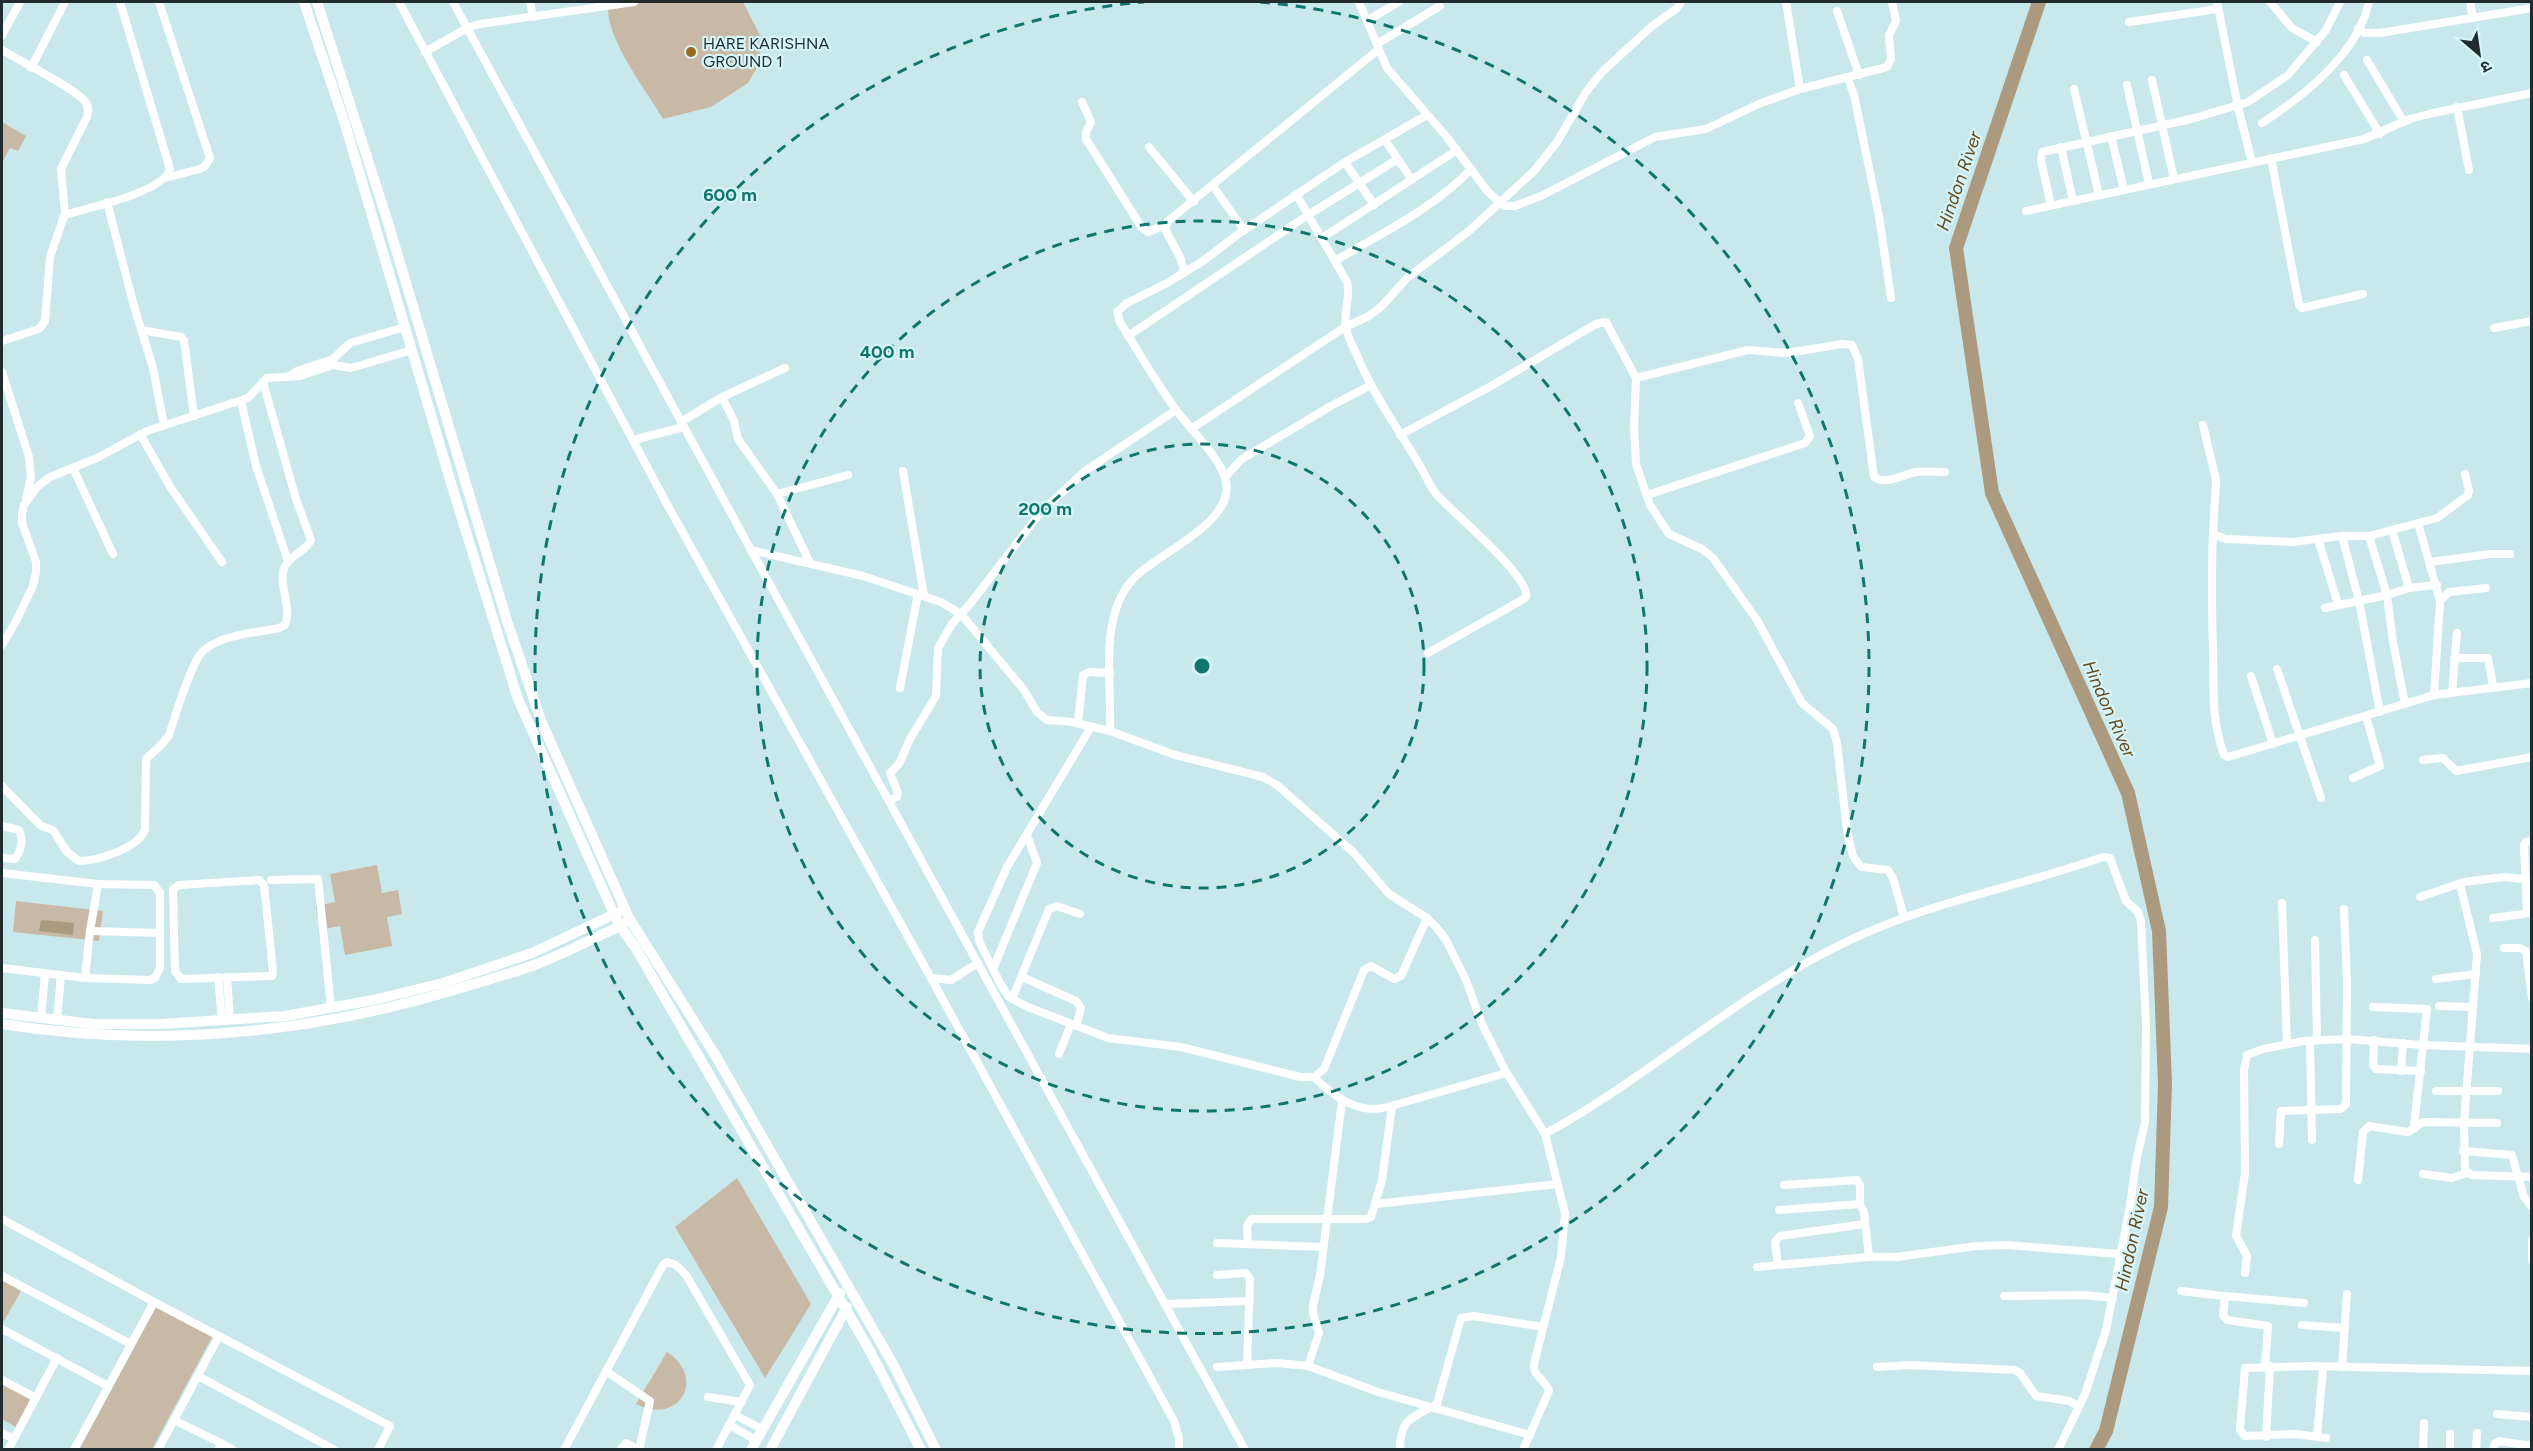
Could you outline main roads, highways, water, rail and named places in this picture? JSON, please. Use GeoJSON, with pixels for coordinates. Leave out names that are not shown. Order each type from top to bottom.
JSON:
{"type":"FeatureCollection","features":[{"type":"Feature","properties":{"kind":"waterway","name":"Hindon River"},"geometry":{"type":"LineString","coordinates":[[2039,2],[1956,248],[1992,493],[2128,793],[2159,931],[2165,1084],[2161,1207],[2106,1431],[2096,1450]]}},
{"type":"Feature","properties":{"kind":"place","name":"HARE KARISHNA GROUND 1"},"geometry":{"type":"Point","coordinates":[691,52]}}]}
